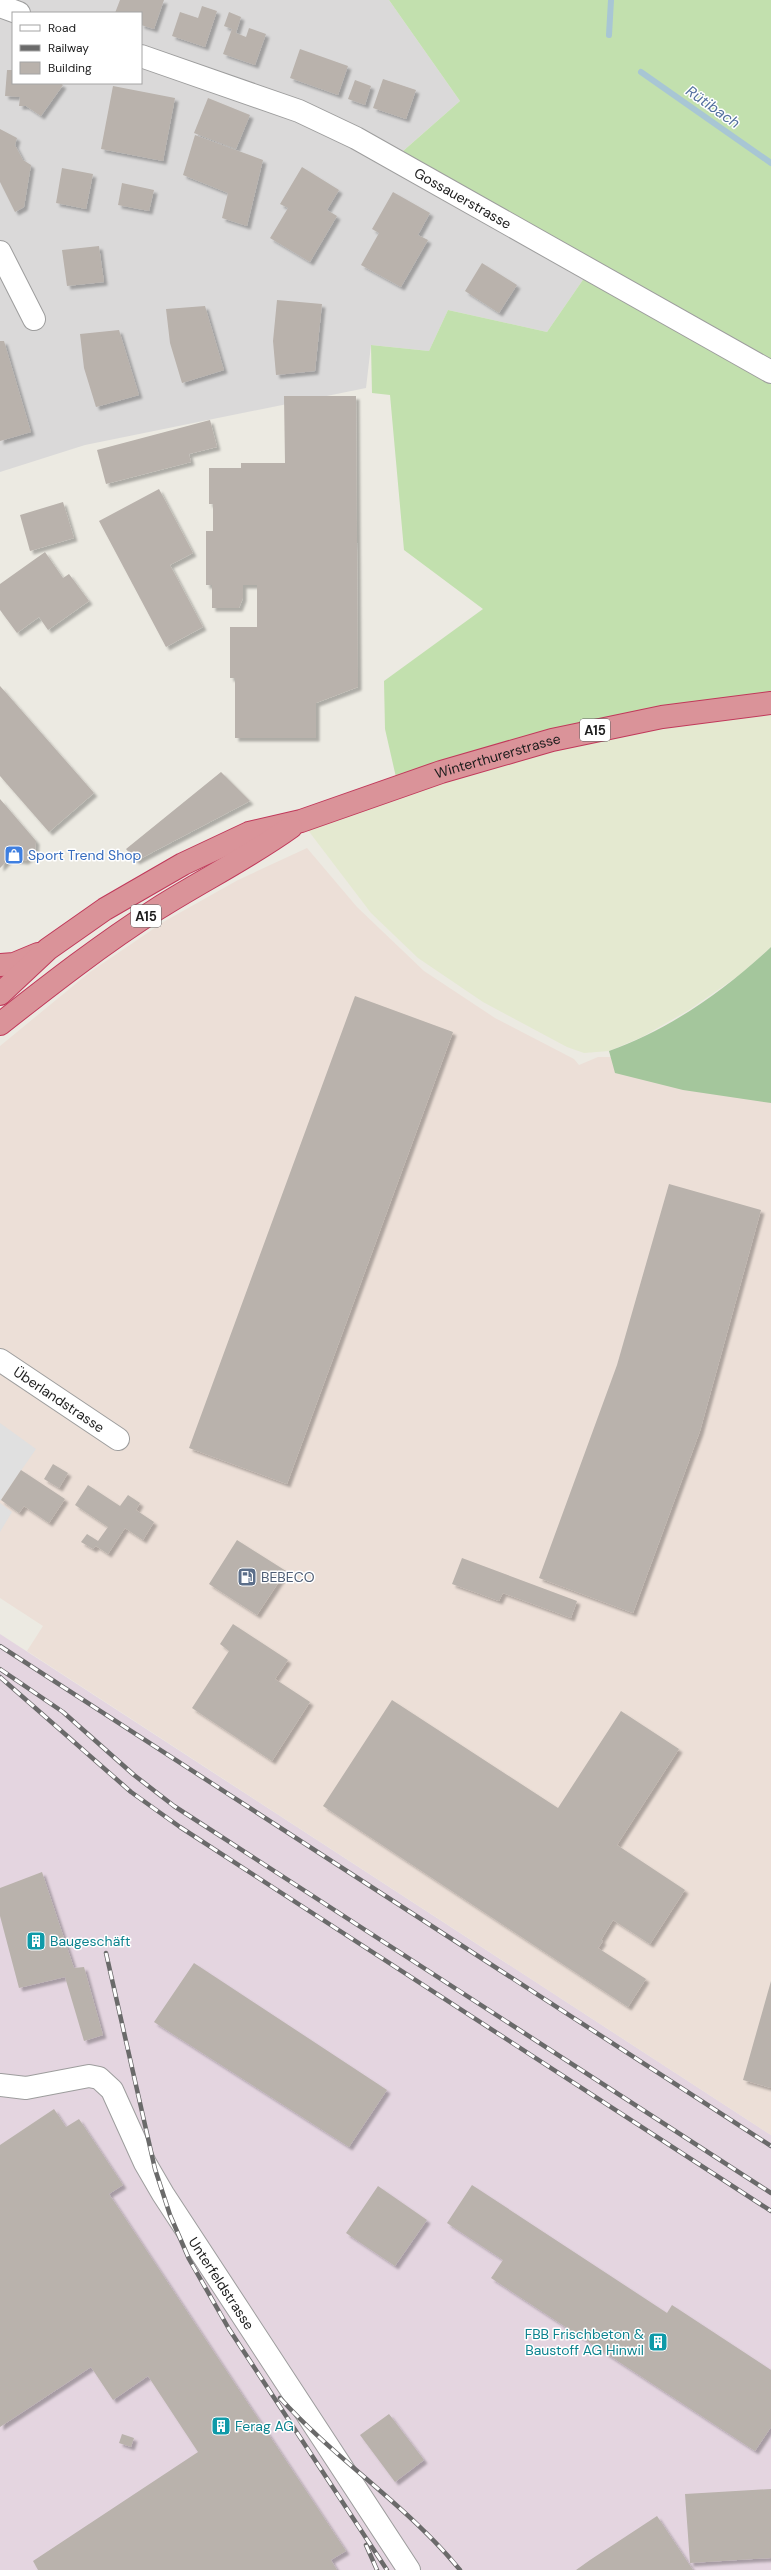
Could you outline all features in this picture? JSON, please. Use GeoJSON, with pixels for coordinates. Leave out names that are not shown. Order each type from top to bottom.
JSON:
{"type":"FeatureCollection","features":[{"type":"Feature","properties":{"kind":"highway","name":"Winterthurerstrasse"},"geometry":{"type":"LineString","coordinates":[[301,821],[441,772],[552,740],[662,717],[771,703]]}},
{"type":"Feature","properties":{"kind":"highway","name":"A15"},"geometry":{"type":"LineString","coordinates":[[0,994],[48,949],[105,909],[183,864],[249,833],[301,821]]}},
{"type":"Feature","properties":{"kind":"highway","name":"A15"},"geometry":{"type":"LineString","coordinates":[[0,1024],[118,934],[190,889],[253,854],[301,821]]}},
{"type":"Feature","properties":{"kind":"highway"},"geometry":{"type":"LineString","coordinates":[[0,965],[20,962],[48,949]]}},
{"type":"Feature","properties":{"kind":"street"},"geometry":{"type":"LineString","coordinates":[[0,6],[16,12]]}},
{"type":"Feature","properties":{"kind":"street","name":"Gossauerstrasse"},"geometry":{"type":"LineString","coordinates":[[142,56],[299,111],[349,134],[771,372]]}},
{"type":"Feature","properties":{"kind":"street"},"geometry":{"type":"LineString","coordinates":[[0,252],[34,319]]}},
{"type":"Feature","properties":{"kind":"street","name":"Überlandstrasse"},"geometry":{"type":"LineString","coordinates":[[0,1360],[118,1440]]}},
{"type":"Feature","properties":{"kind":"street","name":"Unterfeldstrasse"},"geometry":{"type":"LineString","coordinates":[[0,2085],[26,2088],[89,2076],[99,2078],[109,2086],[145,2163],[163,2194],[409,2570]]}},
{"type":"Feature","properties":{"kind":"shaded area"},"geometry":{"type":"Polygon","coordinates":[[[0,0],[389,0],[460,101],[395,158],[589,271],[547,332],[448,310],[429,351],[371,345],[366,388],[85,445],[0,472],[0,0]]]}},
{"type":"Feature","properties":{"kind":"shaded area"},"geometry":{"type":"Polygon","coordinates":[[[307,848],[357,907],[424,971],[495,1018],[574,1059],[579,1065],[598,1057],[615,1057],[771,1090],[771,2135],[27,1651],[43,1626],[0,1598],[0,1046],[90,972],[165,921],[238,880],[307,848]]]}},
{"type":"Feature","properties":{"kind":"shaded area"},"geometry":{"type":"Polygon","coordinates":[[[0,1423],[36,1449],[0,1501],[0,1423]]]}},
{"type":"Feature","properties":{"kind":"shaded area"},"geometry":{"type":"Polygon","coordinates":[[[0,1503],[12,1512],[0,1532],[0,1503]]]}},
{"type":"Feature","properties":{"kind":"shaded area"},"geometry":{"type":"Polygon","coordinates":[[[0,1634],[771,2135],[771,2570],[0,2570],[0,1634]]]}},
{"type":"Feature","properties":{"kind":"green space"},"geometry":{"type":"Polygon","coordinates":[[[389,0],[771,0],[771,703],[726,708],[398,786],[385,729],[384,681],[483,609],[404,550],[390,395],[372,393],[371,345],[429,351],[448,310],[547,332],[589,271],[394,159],[460,101],[389,0]]]}},
{"type":"Feature","properties":{"kind":"green space"},"geometry":{"type":"Polygon","coordinates":[[[771,703],[771,947],[741,974],[689,1010],[642,1037],[609,1051],[584,1053],[567,1047],[483,1002],[418,958],[371,913],[301,821],[441,772],[771,703]]]}},
{"type":"Feature","properties":{"kind":"green space"},"geometry":{"type":"Polygon","coordinates":[[[771,947],[771,1103],[683,1090],[615,1073],[609,1051],[653,1032],[695,1007],[735,978],[771,947]]]}},
{"type":"Feature","properties":{"kind":"building"},"geometry":{"type":"Polygon","coordinates":[[[120,0],[164,0],[154,29],[142,25],[142,12],[115,12],[120,0]]]}},
{"type":"Feature","properties":{"kind":"building"},"geometry":{"type":"Polygon","coordinates":[[[202,6],[217,11],[205,47],[172,36],[180,12],[198,18],[202,6]]]}},
{"type":"Feature","properties":{"kind":"building"},"geometry":{"type":"Polygon","coordinates":[[[229,12],[241,17],[236,33],[246,37],[249,28],[266,34],[255,65],[223,54],[232,29],[224,26],[229,12]]]}},
{"type":"Feature","properties":{"kind":"building"},"geometry":{"type":"Polygon","coordinates":[[[300,49],[348,66],[338,95],[290,78],[300,49]]]}},
{"type":"Feature","properties":{"kind":"building"},"geometry":{"type":"Polygon","coordinates":[[[7,70],[12,70],[12,84],[63,85],[41,116],[26,106],[19,106],[20,97],[5,96],[7,70]]]}},
{"type":"Feature","properties":{"kind":"building"},"geometry":{"type":"Polygon","coordinates":[[[383,79],[416,90],[406,119],[373,108],[383,79]]]}},
{"type":"Feature","properties":{"kind":"building"},"geometry":{"type":"Polygon","coordinates":[[[355,80],[371,86],[365,105],[348,99],[355,80]]]}},
{"type":"Feature","properties":{"kind":"building"},"geometry":{"type":"Polygon","coordinates":[[[113,86],[175,98],[163,161],[101,149],[113,86]]]}},
{"type":"Feature","properties":{"kind":"building"},"geometry":{"type":"Polygon","coordinates":[[[208,98],[250,115],[236,149],[194,133],[208,98]]]}},
{"type":"Feature","properties":{"kind":"building"},"geometry":{"type":"Polygon","coordinates":[[[0,129],[17,138],[15,145],[23,160],[31,165],[24,207],[15,212],[0,182],[0,129]]]}},
{"type":"Feature","properties":{"kind":"building"},"geometry":{"type":"Polygon","coordinates":[[[195,135],[263,160],[247,226],[222,218],[228,193],[183,175],[195,135]]]}},
{"type":"Feature","properties":{"kind":"building"},"geometry":{"type":"Polygon","coordinates":[[[302,167],[339,190],[327,210],[337,216],[310,262],[270,238],[288,208],[280,204],[302,167]]]}},
{"type":"Feature","properties":{"kind":"building"},"geometry":{"type":"Polygon","coordinates":[[[62,168],[93,174],[86,209],[56,203],[62,168]]]}},
{"type":"Feature","properties":{"kind":"building"},"geometry":{"type":"Polygon","coordinates":[[[122,183],[154,190],[149,211],[118,205],[122,183]]]}},
{"type":"Feature","properties":{"kind":"building"},"geometry":{"type":"Polygon","coordinates":[[[393,192],[430,213],[418,235],[428,240],[401,287],[361,265],[379,233],[372,229],[393,192]]]}},
{"type":"Feature","properties":{"kind":"building"},"geometry":{"type":"Polygon","coordinates":[[[99,246],[104,282],[67,286],[62,250],[99,246]]]}},
{"type":"Feature","properties":{"kind":"building"},"geometry":{"type":"Polygon","coordinates":[[[482,263],[517,285],[499,313],[465,291],[482,263]]]}},
{"type":"Feature","properties":{"kind":"building"},"geometry":{"type":"Polygon","coordinates":[[[277,300],[322,304],[315,371],[276,375],[273,341],[277,300]]]}},
{"type":"Feature","properties":{"kind":"building"},"geometry":{"type":"Polygon","coordinates":[[[205,306],[224,370],[182,383],[170,343],[166,309],[205,306]]]}},
{"type":"Feature","properties":{"kind":"building"},"geometry":{"type":"Polygon","coordinates":[[[119,330],[139,395],[96,407],[84,368],[80,334],[119,330]]]}},
{"type":"Feature","properties":{"kind":"building"},"geometry":{"type":"Polygon","coordinates":[[[0,341],[4,341],[31,432],[0,441],[0,341]]]}},
{"type":"Feature","properties":{"kind":"building"},"geometry":{"type":"Polygon","coordinates":[[[284,396],[356,396],[358,687],[316,703],[316,738],[235,738],[235,678],[230,678],[230,627],[257,627],[257,585],[243,585],[243,598],[239,608],[212,608],[212,585],[206,585],[206,531],[213,531],[213,504],[209,504],[209,468],[241,468],[241,463],[285,463],[284,396]]]}},
{"type":"Feature","properties":{"kind":"building"},"geometry":{"type":"Polygon","coordinates":[[[210,420],[217,447],[189,454],[191,462],[106,484],[97,450],[210,420]]]}},
{"type":"Feature","properties":{"kind":"building"},"geometry":{"type":"Polygon","coordinates":[[[159,489],[193,553],[170,565],[203,627],[166,647],[99,521],[159,489]]]}},
{"type":"Feature","properties":{"kind":"building"},"geometry":{"type":"Polygon","coordinates":[[[63,502],[74,538],[30,551],[20,515],[63,502]]]}},
{"type":"Feature","properties":{"kind":"building"},"geometry":{"type":"Polygon","coordinates":[[[45,552],[63,578],[69,574],[89,601],[48,630],[39,617],[17,633],[0,610],[0,584],[45,552]]]}},
{"type":"Feature","properties":{"kind":"building"},"geometry":{"type":"Polygon","coordinates":[[[0,686],[94,793],[49,832],[0,776],[0,686]]]}},
{"type":"Feature","properties":{"kind":"building"},"geometry":{"type":"Polygon","coordinates":[[[221,772],[250,801],[136,861],[126,849],[221,772]]]}},
{"type":"Feature","properties":{"kind":"building"},"geometry":{"type":"Polygon","coordinates":[[[0,799],[36,841],[35,853],[25,861],[9,859],[0,868],[0,799]]]}},
{"type":"Feature","properties":{"kind":"building"},"geometry":{"type":"Polygon","coordinates":[[[355,996],[453,1032],[287,1484],[189,1448],[355,996]]]}},
{"type":"Feature","properties":{"kind":"building"},"geometry":{"type":"Polygon","coordinates":[[[669,1184],[761,1210],[700,1431],[633,1613],[539,1578],[617,1365],[669,1184]]]}},
{"type":"Feature","properties":{"kind":"building"},"geometry":{"type":"Polygon","coordinates":[[[53,1464],[68,1473],[59,1488],[44,1479],[53,1464]]]}},
{"type":"Feature","properties":{"kind":"building"},"geometry":{"type":"Polygon","coordinates":[[[21,1470],[65,1499],[49,1523],[24,1506],[19,1513],[1,1500],[21,1470]]]}},
{"type":"Feature","properties":{"kind":"building"},"geometry":{"type":"Polygon","coordinates":[[[88,1485],[120,1506],[128,1495],[140,1503],[136,1510],[154,1522],[143,1540],[125,1528],[108,1554],[96,1546],[93,1549],[81,1542],[87,1534],[98,1541],[108,1527],[75,1505],[88,1485]]]}},
{"type":"Feature","properties":{"kind":"building","name":"BEBECO"},"geometry":{"type":"Polygon","coordinates":[[[237,1540],[286,1571],[257,1615],[209,1584],[237,1540]]]}},
{"type":"Feature","properties":{"kind":"building"},"geometry":{"type":"Polygon","coordinates":[[[462,1558],[577,1601],[571,1618],[503,1593],[499,1601],[452,1584],[462,1558]]]}},
{"type":"Feature","properties":{"kind":"building"},"geometry":{"type":"Polygon","coordinates":[[[233,1624],[288,1660],[275,1679],[310,1702],[272,1761],[192,1708],[229,1651],[220,1644],[233,1624]]]}},
{"type":"Feature","properties":{"kind":"building"},"geometry":{"type":"Polygon","coordinates":[[[392,1700],[558,1808],[621,1711],[679,1749],[617,1845],[685,1890],[650,1944],[613,1920],[601,1940],[603,1941],[598,1948],[646,1979],[628,2007],[323,1806],[392,1700]]]}},
{"type":"Feature","properties":{"kind":"building","name":"Baugeschäft"},"geometry":{"type":"Polygon","coordinates":[[[42,1872],[74,1968],[84,1967],[103,2035],[84,2041],[65,1977],[19,1988],[0,1916],[0,1888],[42,1872]]]}},
{"type":"Feature","properties":{"kind":"building"},"geometry":{"type":"Polygon","coordinates":[[[194,1963],[387,2090],[349,2147],[154,2022],[194,1963]]]}},
{"type":"Feature","properties":{"kind":"building"},"geometry":{"type":"Polygon","coordinates":[[[771,1981],[771,2088],[743,2080],[771,1981]]]}},
{"type":"Feature","properties":{"kind":"building"},"geometry":{"type":"Polygon","coordinates":[[[54,2109],[66,2127],[79,2119],[123,2185],[109,2194],[346,2551],[331,2560],[337,2570],[38,2570],[33,2561],[198,2452],[148,2376],[113,2400],[91,2367],[0,2427],[0,2145],[54,2109]]]}},
{"type":"Feature","properties":{"kind":"building","name":"FBB Frischbeton & Baustoff AG Hinwil"},"geometry":{"type":"Polygon","coordinates":[[[472,2185],[667,2313],[672,2305],[771,2370],[771,2427],[755,2451],[491,2278],[503,2260],[447,2223],[472,2185]]]}},
{"type":"Feature","properties":{"kind":"building"},"geometry":{"type":"Polygon","coordinates":[[[378,2186],[427,2220],[395,2266],[346,2233],[378,2186]]]}},
{"type":"Feature","properties":{"kind":"building"},"geometry":{"type":"Polygon","coordinates":[[[389,2414],[424,2460],[395,2482],[360,2435],[389,2414]]]}},
{"type":"Feature","properties":{"kind":"building"},"geometry":{"type":"Polygon","coordinates":[[[122,2434],[134,2438],[131,2447],[119,2443],[122,2434]]]}},
{"type":"Feature","properties":{"kind":"building"},"geometry":{"type":"Polygon","coordinates":[[[771,2489],[771,2558],[690,2563],[685,2494],[771,2489]]]}},
{"type":"Feature","properties":{"kind":"building"},"geometry":{"type":"Polygon","coordinates":[[[657,2516],[693,2570],[576,2570],[590,2560],[657,2516]]]}},
{"type":"Feature","properties":{"kind":"waterway","name":"Rütibach"},"geometry":{"type":"LineString","coordinates":[[609,35],[611,0]]}},
{"type":"Feature","properties":{"kind":"waterway","name":"Rütibach"},"geometry":{"type":"LineString","coordinates":[[641,72],[771,163]]}},
{"type":"Feature","properties":{"kind":"railway"},"geometry":{"type":"LineString","coordinates":[[0,1646],[771,2146]]}},
{"type":"Feature","properties":{"kind":"railway"},"geometry":{"type":"LineString","coordinates":[[0,1669],[63,1712],[134,1775],[174,1806],[771,2193]]}},
{"type":"Feature","properties":{"kind":"railway"},"geometry":{"type":"LineString","coordinates":[[0,1677],[131,1792],[180,1827],[771,2211]]}},
{"type":"Feature","properties":{"kind":"railway"},"geometry":{"type":"LineString","coordinates":[[106,1953],[155,2169],[170,2215],[189,2259],[229,2329],[387,2570]]}},
{"type":"Feature","properties":{"kind":"railway"},"geometry":{"type":"LineString","coordinates":[[280,2398],[324,2442],[395,2503],[417,2524],[460,2570]]}},
{"type":"Feature","properties":{"kind":"railway"},"geometry":{"type":"LineString","coordinates":[[366,2545],[377,2570]]}},
{"type":"Feature","properties":{"kind":"place","name":"Sport Trend Shop"},"geometry":{"type":"Point","coordinates":[14,855]}},
{"type":"Feature","properties":{"kind":"place","name":"BEBECO"},"geometry":{"type":"Point","coordinates":[247,1577]}},
{"type":"Feature","properties":{"kind":"place","name":"Baugeschäft"},"geometry":{"type":"Point","coordinates":[36,1941]}},
{"type":"Feature","properties":{"kind":"place","name":"FBB Frischbeton & Baustoff AG Hinwil"},"geometry":{"type":"Point","coordinates":[658,2342]}},
{"type":"Feature","properties":{"kind":"place","name":"Ferag AG"},"geometry":{"type":"Point","coordinates":[221,2426]}}]}
